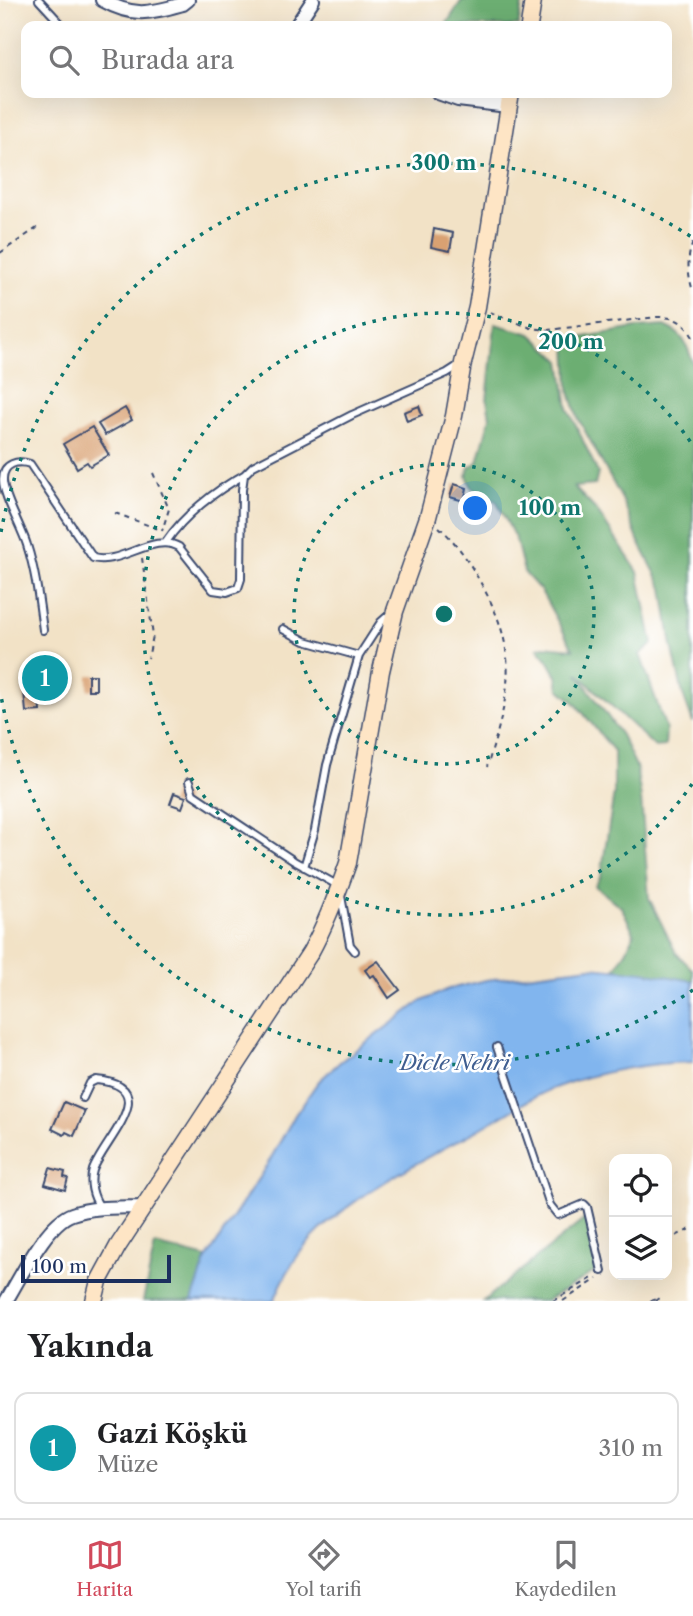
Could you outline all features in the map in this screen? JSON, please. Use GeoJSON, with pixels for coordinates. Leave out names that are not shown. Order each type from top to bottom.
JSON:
{"type":"FeatureCollection","features":[{"type":"Feature","properties":{"kind":"street"},"geometry":{"type":"LineString","coordinates":[[102,0],[130,13],[145,14],[183,4],[188,0]]}},
{"type":"Feature","properties":{"kind":"street"},"geometry":{"type":"LineString","coordinates":[[299,21],[313,0]]}},
{"type":"Feature","properties":{"kind":"street"},"geometry":{"type":"LineString","coordinates":[[530,21],[534,0]]}},
{"type":"Feature","properties":{"kind":"street"},"geometry":{"type":"LineString","coordinates":[[94,1301],[99,1281],[118,1246],[310,953],[331,912],[348,863],[381,671],[395,611],[428,517],[454,416],[463,363],[477,307],[510,99],[452,98]]}},
{"type":"Feature","properties":{"kind":"street"},"geometry":{"type":"LineString","coordinates":[[6,1301],[54,1225],[71,1214],[143,1207]]}},
{"type":"Feature","properties":{"kind":"lane"},"geometry":{"type":"LineString","coordinates":[[39,0],[58,21]]}},
{"type":"Feature","properties":{"kind":"lane"},"geometry":{"type":"LineString","coordinates":[[43,630],[34,565],[4,486],[4,471],[8,466],[16,462],[30,464],[93,558],[107,559],[166,542],[176,528],[226,485],[244,475],[253,466],[352,415],[447,373],[463,363]]}},
{"type":"Feature","properties":{"kind":"lane"},"geometry":{"type":"LineString","coordinates":[[166,542],[179,547],[213,590],[227,592],[238,587],[241,579],[244,475]]}},
{"type":"Feature","properties":{"kind":"lane"},"geometry":{"type":"LineString","coordinates":[[304,867],[315,830],[327,765],[359,656],[381,622],[395,611]]}},
{"type":"Feature","properties":{"kind":"lane"},"geometry":{"type":"LineString","coordinates":[[284,629],[305,641],[359,656]]}},
{"type":"Feature","properties":{"kind":"lane"},"geometry":{"type":"LineString","coordinates":[[189,782],[193,794],[340,889],[350,945],[355,951]]}},
{"type":"Feature","properties":{"kind":"lane"},"geometry":{"type":"LineString","coordinates":[[497,1047],[550,1205],[558,1215],[584,1204],[587,1207],[603,1273]]}},
{"type":"Feature","properties":{"kind":"lane"},"geometry":{"type":"LineString","coordinates":[[83,1098],[90,1083],[96,1080],[120,1084],[128,1093],[129,1103],[124,1116],[92,1172],[94,1197],[102,1209]]}},
{"type":"Feature","properties":{"kind":"path"},"geometry":{"type":"LineString","coordinates":[[0,253],[40,226]]}},
{"type":"Feature","properties":{"kind":"path"},"geometry":{"type":"LineString","coordinates":[[693,243],[689,250],[689,266],[693,291]]}},
{"type":"Feature","properties":{"kind":"path"},"geometry":{"type":"LineString","coordinates":[[477,307],[531,328],[548,330],[672,317],[684,323],[693,337]]}},
{"type":"Feature","properties":{"kind":"path"},"geometry":{"type":"LineString","coordinates":[[115,513],[162,531],[169,509],[153,472]]}},
{"type":"Feature","properties":{"kind":"path"},"geometry":{"type":"LineString","coordinates":[[428,517],[464,552],[496,610],[508,653],[509,682],[503,717],[487,767]]}},
{"type":"Feature","properties":{"kind":"path"},"geometry":{"type":"LineString","coordinates":[[141,550],[153,636],[148,659]]}},
{"type":"Feature","properties":{"kind":"path"},"geometry":{"type":"LineString","coordinates":[[672,1238],[693,1228]]}},
{"type":"Feature","properties":{"kind":"path"},"geometry":{"type":"LineString","coordinates":[[552,1301],[603,1273]]}},
{"type":"Feature","properties":{"kind":"path"},"geometry":{"type":"LineString","coordinates":[[563,1301],[603,1273]]}},
{"type":"Feature","properties":{"kind":"path"},"geometry":{"type":"LineString","coordinates":[[650,1301],[659,1298],[654,1301]]}},
{"type":"Feature","properties":{"kind":"green space"},"geometry":{"type":"Polygon","coordinates":[[[462,0],[523,0],[519,21],[448,21],[462,0]]]}},
{"type":"Feature","properties":{"kind":"green space"},"geometry":{"type":"Polygon","coordinates":[[[495,324],[531,334],[561,361],[568,408],[598,473],[595,485],[574,487],[597,511],[638,572],[653,644],[640,654],[666,729],[665,746],[655,747],[577,673],[621,735],[636,766],[649,898],[676,953],[693,970],[693,981],[615,969],[634,933],[622,908],[595,886],[601,876],[614,793],[614,751],[575,703],[559,689],[557,676],[538,648],[544,646],[573,649],[541,591],[524,572],[516,540],[497,502],[472,488],[467,476],[469,467],[478,462],[490,417],[487,400],[495,324]]]}},
{"type":"Feature","properties":{"kind":"green space"},"geometry":{"type":"Polygon","coordinates":[[[665,326],[684,341],[693,363],[693,723],[683,695],[671,641],[663,588],[638,540],[623,501],[578,418],[569,389],[567,340],[636,328],[665,326]]]}},
{"type":"Feature","properties":{"kind":"green space"},"geometry":{"type":"Polygon","coordinates":[[[586,1218],[599,1269],[546,1301],[483,1301],[586,1218]]]}},
{"type":"Feature","properties":{"kind":"green space"},"geometry":{"type":"Polygon","coordinates":[[[155,1245],[207,1258],[192,1301],[143,1301],[155,1245]]]}},
{"type":"Feature","properties":{"kind":"water","name":"Dicle Nehri"},"geometry":{"type":"Polygon","coordinates":[[[590,967],[693,981],[693,1062],[607,1072],[573,1081],[537,1096],[381,1184],[335,1217],[315,1235],[291,1265],[274,1301],[192,1301],[207,1258],[267,1165],[295,1115],[318,1082],[340,1062],[420,1002],[449,989],[486,980],[590,967]]]}},
{"type":"Feature","properties":{"kind":"building"},"geometry":{"type":"Polygon","coordinates":[[[434,229],[453,233],[450,251],[431,247],[434,229]]]}},
{"type":"Feature","properties":{"kind":"building"},"geometry":{"type":"Polygon","coordinates":[[[419,406],[422,415],[407,421],[404,412],[419,406]]]}},
{"type":"Feature","properties":{"kind":"building"},"geometry":{"type":"Polygon","coordinates":[[[125,408],[132,420],[105,435],[98,424],[125,408]]]}},
{"type":"Feature","properties":{"kind":"building"},"geometry":{"type":"Polygon","coordinates":[[[92,427],[109,455],[90,466],[87,462],[77,468],[63,444],[92,427]]]}},
{"type":"Feature","properties":{"kind":"building"},"geometry":{"type":"Polygon","coordinates":[[[454,484],[467,488],[464,501],[450,497],[454,484]]]}},
{"type":"Feature","properties":{"kind":"building"},"geometry":{"type":"Polygon","coordinates":[[[62,663],[64,677],[45,679],[45,684],[32,685],[30,666],[62,663]]]}},
{"type":"Feature","properties":{"kind":"building"},"geometry":{"type":"Polygon","coordinates":[[[88,675],[96,675],[96,690],[88,690],[88,675]]]}},
{"type":"Feature","properties":{"kind":"building"},"geometry":{"type":"Polygon","coordinates":[[[38,690],[40,711],[26,712],[24,691],[38,690]]]}},
{"type":"Feature","properties":{"kind":"building"},"geometry":{"type":"Polygon","coordinates":[[[174,793],[186,797],[182,808],[170,804],[174,793]]]}},
{"type":"Feature","properties":{"kind":"building"},"geometry":{"type":"Polygon","coordinates":[[[378,961],[400,990],[389,998],[374,975],[370,977],[365,970],[378,961]]]}},
{"type":"Feature","properties":{"kind":"building"},"geometry":{"type":"Polygon","coordinates":[[[64,1102],[85,1111],[74,1136],[52,1129],[64,1102]]]}},
{"type":"Feature","properties":{"kind":"building"},"geometry":{"type":"Polygon","coordinates":[[[50,1168],[65,1172],[64,1177],[68,1178],[65,1190],[45,1184],[50,1168]]]}},
{"type":"Feature","properties":{"kind":"place","name":"Gazi Köşkü"},"geometry":{"type":"Point","coordinates":[45,678]}}]}
